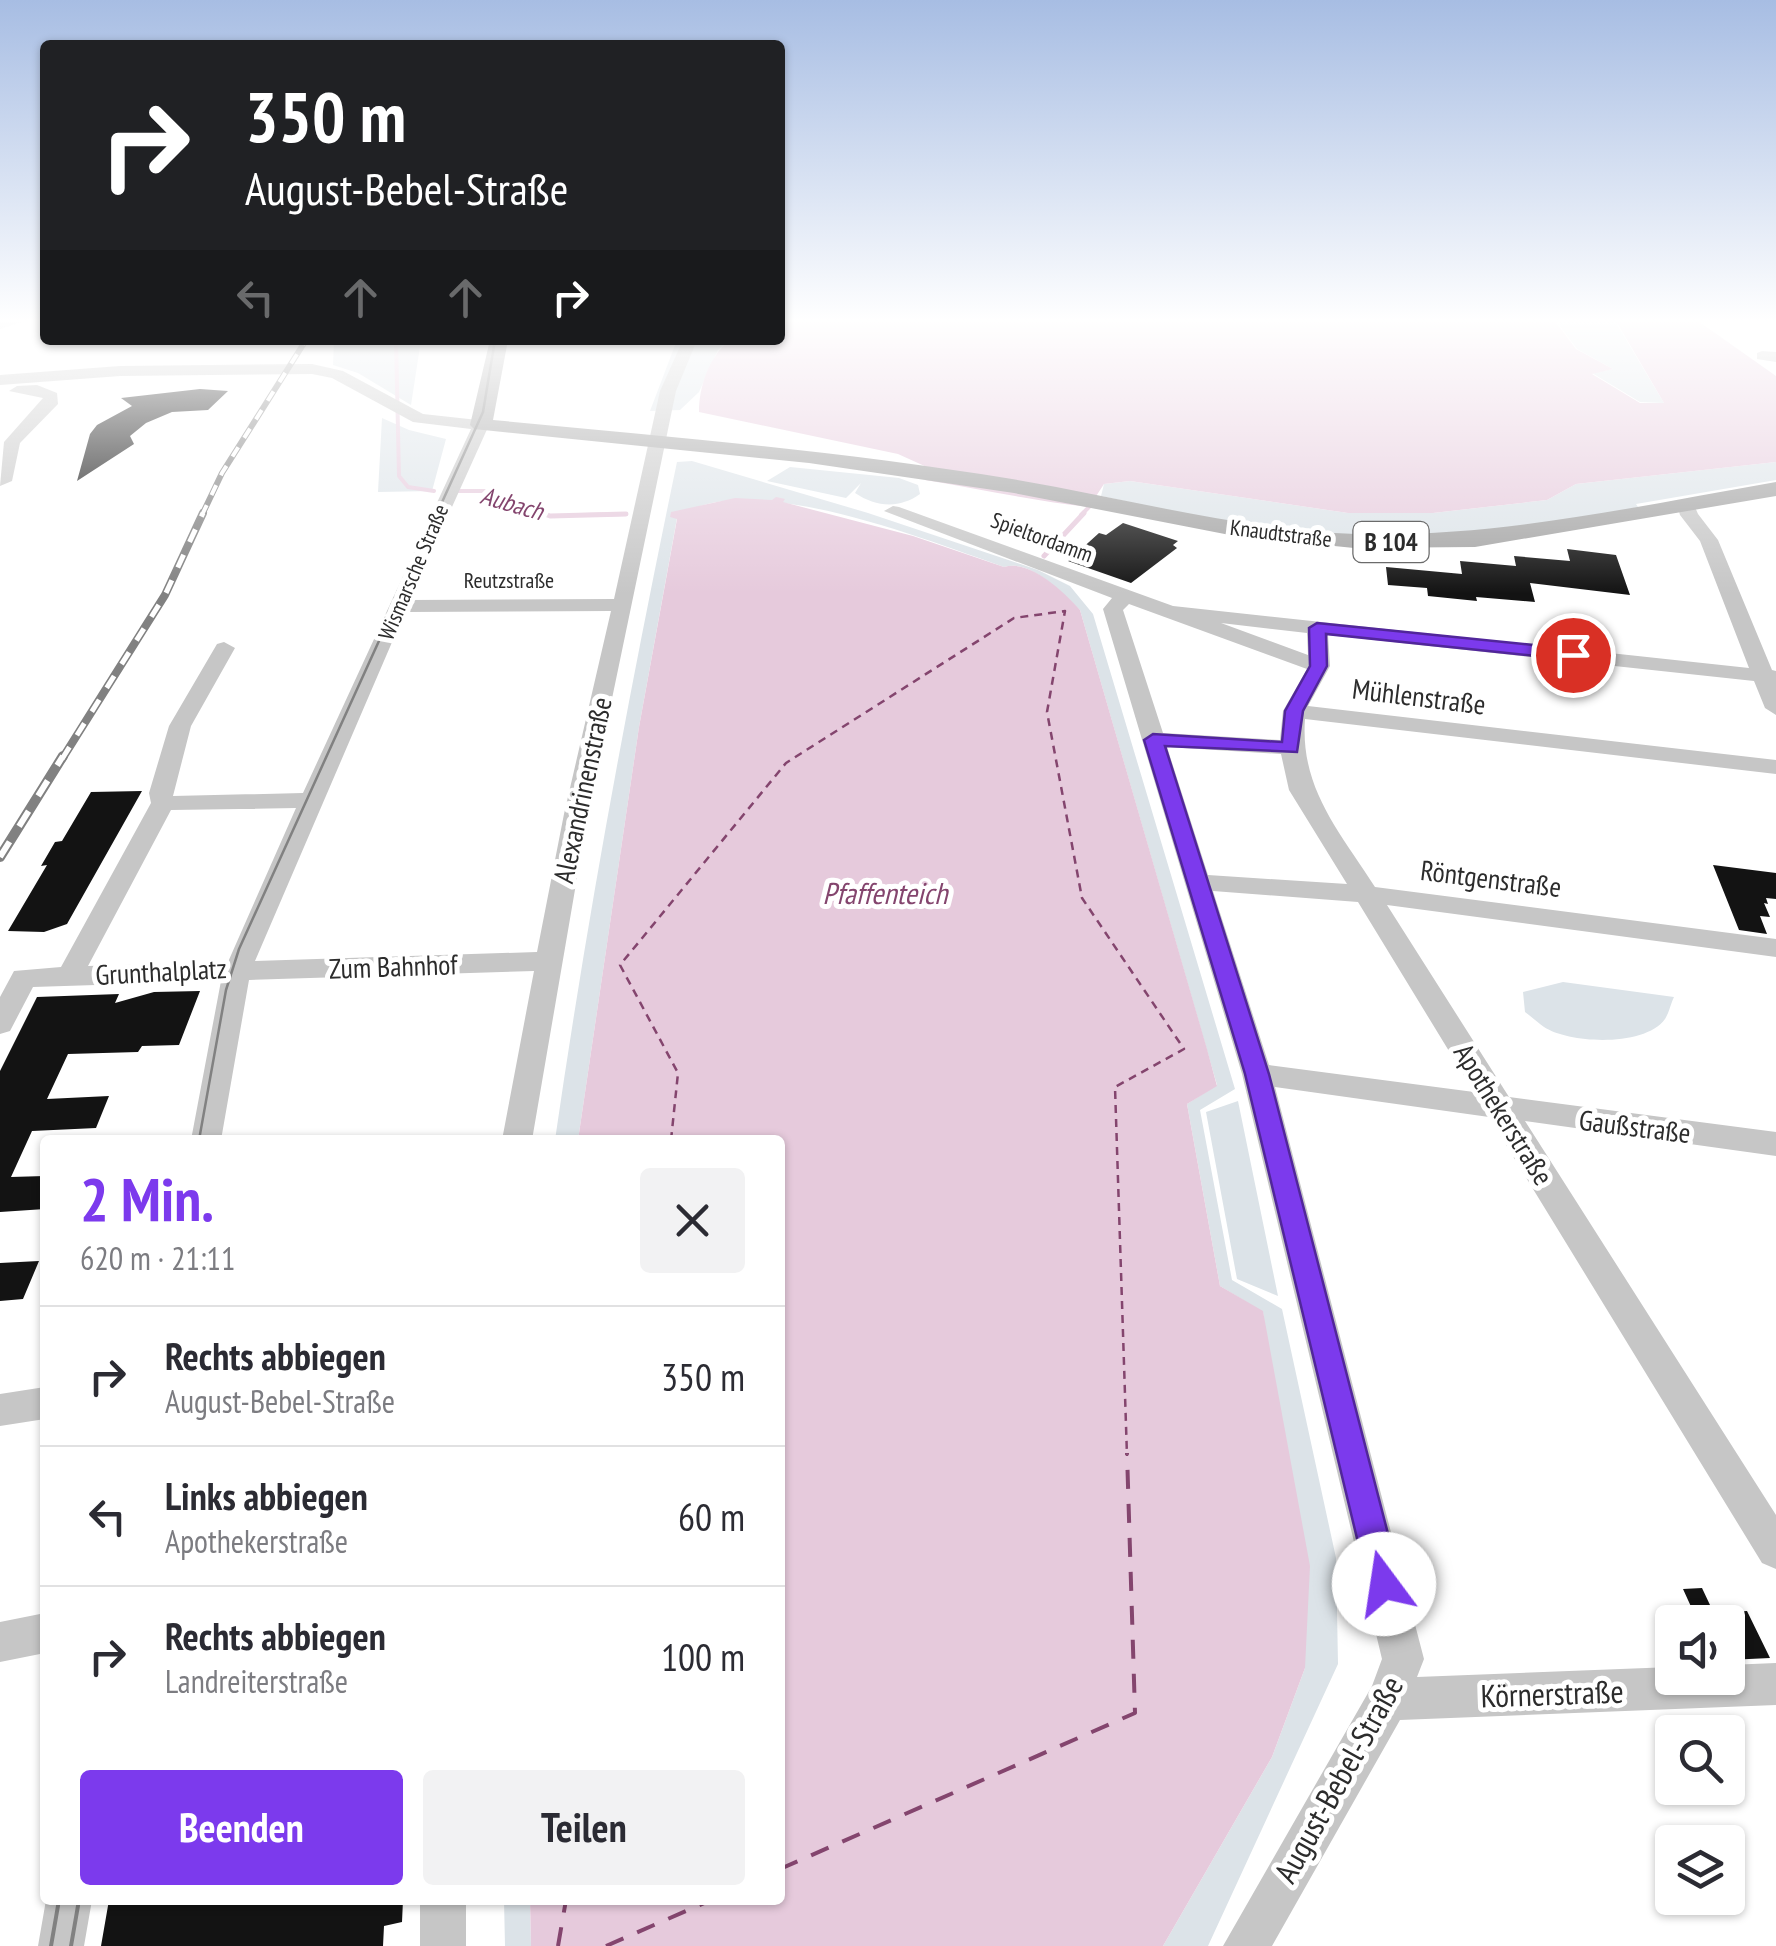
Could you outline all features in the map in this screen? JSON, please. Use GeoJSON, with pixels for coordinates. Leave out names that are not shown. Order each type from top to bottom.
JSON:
{"type":"FeatureCollection","features":[{"type":"Feature","properties":{"kind":"main road","name":"Wismarsche Straße"},"geometry":{"type":"LineString","coordinates":[[481,425],[484,412]]}},
{"type":"Feature","properties":{"kind":"main road","name":"B 104"},"geometry":{"type":"LineString","coordinates":[[481,425],[656,442]]}},
{"type":"Feature","properties":{"kind":"main road","name":"Knaudtstraße"},"geometry":{"type":"LineString","coordinates":[[656,442],[687,450],[809,465],[916,473],[1276,535],[1419,542],[1474,540],[1776,490]]}},
{"type":"Feature","properties":{"kind":"street"},"geometry":{"type":"LineString","coordinates":[[3,481],[12,442],[44,412]]}},
{"type":"Feature","properties":{"kind":"street"},"geometry":{"type":"LineString","coordinates":[[409,412],[435,422],[481,425]]}},
{"type":"Feature","properties":{"kind":"street","name":"Alexandrinenstraße"},"geometry":{"type":"LineString","coordinates":[[517,1135],[547,961],[663,412]]}},
{"type":"Feature","properties":{"kind":"street","name":"Wismarsche Straße"},"geometry":{"type":"LineString","coordinates":[[313,800],[481,425]]}},
{"type":"Feature","properties":{"kind":"street"},"geometry":{"type":"LineString","coordinates":[[1686,504],[1689,515],[1708,540],[1770,676],[1776,708]]}},
{"type":"Feature","properties":{"kind":"street","name":"Spieltordamm"},"geometry":{"type":"LineString","coordinates":[[893,511],[1174,612]]}},
{"type":"Feature","properties":{"kind":"street","name":"August-Bebel-Straße"},"geometry":{"type":"LineString","coordinates":[[1126,594],[1113,609],[1257,1074],[1403,1659],[1388,1699],[1246,1946]]}},
{"type":"Feature","properties":{"kind":"street","name":"Reutzstraße"},"geometry":{"type":"LineString","coordinates":[[398,606],[621,605]]}},
{"type":"Feature","properties":{"kind":"street"},"geometry":{"type":"LineString","coordinates":[[1174,612],[1770,676]]}},
{"type":"Feature","properties":{"kind":"street"},"geometry":{"type":"LineString","coordinates":[[1174,612],[1318,666],[1317,628]]}},
{"type":"Feature","properties":{"kind":"street","name":"Grunthalplatz"},"geometry":{"type":"LineString","coordinates":[[69,976],[163,803],[161,793],[180,726],[224,648]]}},
{"type":"Feature","properties":{"kind":"street","name":"Apothekerstraße"},"geometry":{"type":"LineString","coordinates":[[1318,666],[1294,711],[1291,748],[1301,790],[1776,1550]]}},
{"type":"Feature","properties":{"kind":"street","name":"Mühlenstraße"},"geometry":{"type":"LineString","coordinates":[[1294,711],[1776,767]]}},
{"type":"Feature","properties":{"kind":"street"},"geometry":{"type":"LineString","coordinates":[[1153,740],[1291,748]]}},
{"type":"Feature","properties":{"kind":"street"},"geometry":{"type":"LineString","coordinates":[[163,803],[313,800]]}},
{"type":"Feature","properties":{"kind":"street","name":"Grunthalplatz"},"geometry":{"type":"LineString","coordinates":[[69,976],[238,971],[313,800]]}},
{"type":"Feature","properties":{"kind":"street","name":"Röntgenstraße"},"geometry":{"type":"LineString","coordinates":[[1198,882],[1364,894],[1776,948]]}},
{"type":"Feature","properties":{"kind":"street","name":"Zum Bahnhof"},"geometry":{"type":"LineString","coordinates":[[238,971],[547,961]]}},
{"type":"Feature","properties":{"kind":"street"},"geometry":{"type":"LineString","coordinates":[[207,1135],[238,971]]}},
{"type":"Feature","properties":{"kind":"street"},"geometry":{"type":"LineString","coordinates":[[0,1024],[24,978],[69,976]]}},
{"type":"Feature","properties":{"kind":"street","name":"Gaußstraße"},"geometry":{"type":"LineString","coordinates":[[1257,1074],[1776,1144]]}},
{"type":"Feature","properties":{"kind":"street"},"geometry":{"type":"LineString","coordinates":[[0,1410],[40,1404]]}},
{"type":"Feature","properties":{"kind":"street"},"geometry":{"type":"LineString","coordinates":[[0,1642],[40,1634]]}},
{"type":"Feature","properties":{"kind":"street","name":"Körnerstraße"},"geometry":{"type":"LineString","coordinates":[[1388,1699],[1776,1684]]}},
{"type":"Feature","properties":{"kind":"street"},"geometry":{"type":"LineString","coordinates":[[61,1946],[68,1905]]}},
{"type":"Feature","properties":{"kind":"street"},"geometry":{"type":"LineString","coordinates":[[442,1905],[443,1946]]}},
{"type":"Feature","properties":{"kind":"shaded area"},"geometry":{"type":"Polygon","coordinates":[[[382,418],[446,439],[432,491],[378,492],[382,418]]]}},
{"type":"Feature","properties":{"kind":"shaded area"},"geometry":{"type":"Polygon","coordinates":[[[692,461],[868,513],[1038,570],[1070,586],[1093,614],[1235,1089],[1200,1110],[1232,1280],[1282,1309],[1336,1558],[1338,1664],[1208,1946],[1163,1946],[1272,1757],[1305,1668],[1263,1312],[1220,1286],[1187,1104],[1217,1085],[1080,610],[1045,579],[1025,568],[1004,567],[838,513],[746,500],[707,504],[677,518],[639,727],[579,1135],[556,1135],[626,715],[677,462],[692,461]]]}},
{"type":"Feature","properties":{"kind":"shaded area"},"geometry":{"type":"Polygon","coordinates":[[[1776,462],[1776,480],[1636,504],[1638,507],[1550,524],[1415,538],[1281,533],[1101,496],[1104,484],[1130,481],[1348,513],[1433,513],[1547,500],[1576,484],[1776,462]]]}},
{"type":"Feature","properties":{"kind":"shaded area"},"geometry":{"type":"Polygon","coordinates":[[[790,467],[899,478],[918,485],[920,494],[888,504],[855,493],[861,483],[846,498],[767,481],[790,467]]]}},
{"type":"Feature","properties":{"kind":"shaded area"},"geometry":{"type":"Polygon","coordinates":[[[1563,982],[1674,997],[1665,1019],[1641,1034],[1607,1040],[1571,1037],[1544,1027],[1525,1012],[1523,992],[1563,982]]]}},
{"type":"Feature","properties":{"kind":"shaded area"},"geometry":{"type":"Polygon","coordinates":[[[1238,1101],[1278,1296],[1237,1279],[1206,1112],[1238,1101]]]}},
{"type":"Feature","properties":{"kind":"shaded area"},"geometry":{"type":"Polygon","coordinates":[[[504,1905],[530,1905],[531,1946],[505,1946],[504,1905]]]}},
{"type":"Feature","properties":{"kind":"water"},"geometry":{"type":"Polygon","coordinates":[[[699,412],[1776,412],[1776,462],[1576,484],[1547,500],[1433,513],[1348,513],[1130,481],[1104,484],[1089,507],[925,480],[929,468],[898,454],[699,412]]]}},
{"type":"Feature","properties":{"kind":"water","name":"Pfaffenteich"},"geometry":{"type":"Polygon","coordinates":[[[735,498],[785,499],[783,502],[913,536],[1004,567],[1025,568],[1056,586],[1080,610],[1217,1086],[1187,1104],[1220,1286],[1263,1311],[1310,1566],[1305,1668],[1272,1757],[1163,1946],[531,1946],[530,1905],[785,1905],[785,1135],[579,1135],[639,727],[677,519],[670,517],[671,512],[735,498]]]}},
{"type":"Feature","properties":{"kind":"building"},"geometry":{"type":"Polygon","coordinates":[[[121,412],[175,412],[146,423],[130,436],[134,444],[77,481],[90,434],[97,425],[121,412]]]}},
{"type":"Feature","properties":{"kind":"building"},"geometry":{"type":"Polygon","coordinates":[[[1123,523],[1178,541],[1173,545],[1177,548],[1131,583],[1068,561],[1099,533],[1106,535],[1123,523]]]}},
{"type":"Feature","properties":{"kind":"building"},"geometry":{"type":"Polygon","coordinates":[[[1567,549],[1616,555],[1630,595],[1530,583],[1535,602],[1476,597],[1477,601],[1428,596],[1427,588],[1388,585],[1386,567],[1462,574],[1460,561],[1516,566],[1514,556],[1570,561],[1567,549]]]}},
{"type":"Feature","properties":{"kind":"building"},"geometry":{"type":"Polygon","coordinates":[[[142,791],[67,924],[44,932],[8,931],[47,865],[41,866],[55,842],[62,841],[91,792],[142,791]]]}},
{"type":"Feature","properties":{"kind":"building"},"geometry":{"type":"Polygon","coordinates":[[[1713,865],[1776,873],[1776,899],[1766,898],[1768,904],[1764,903],[1770,917],[1760,916],[1767,934],[1739,930],[1713,865]]]}},
{"type":"Feature","properties":{"kind":"building"},"geometry":{"type":"Polygon","coordinates":[[[200,991],[179,1045],[142,1046],[138,1052],[68,1054],[47,1099],[109,1096],[96,1128],[32,1131],[11,1177],[40,1176],[40,1209],[0,1212],[0,1071],[37,997],[119,994],[115,1003],[154,992],[200,991]]]}},
{"type":"Feature","properties":{"kind":"building"},"geometry":{"type":"Polygon","coordinates":[[[39,1261],[23,1299],[0,1301],[0,1263],[39,1261]]]}},
{"type":"Feature","properties":{"kind":"building"},"geometry":{"type":"Polygon","coordinates":[[[1702,1588],[1710,1605],[1690,1605],[1683,1589],[1702,1588]]]}},
{"type":"Feature","properties":{"kind":"building"},"geometry":{"type":"Polygon","coordinates":[[[1747,1611],[1770,1658],[1745,1659],[1747,1611]]]}},
{"type":"Feature","properties":{"kind":"building"},"geometry":{"type":"Polygon","coordinates":[[[108,1905],[403,1905],[402,1922],[384,1926],[383,1946],[101,1946],[108,1905]]]}},
{"type":"Feature","properties":{"kind":"waterway","name":"Aubach"},"geometry":{"type":"LineString","coordinates":[[398,412],[399,476],[408,487],[434,491]]}},
{"type":"Feature","properties":{"kind":"waterway","name":"Aubach"},"geometry":{"type":"LineString","coordinates":[[458,491],[487,491],[548,515]]}},
{"type":"Feature","properties":{"kind":"waterway"},"geometry":{"type":"LineString","coordinates":[[1081,515],[1089,507]]}},
{"type":"Feature","properties":{"kind":"waterway","name":"Aubach"},"geometry":{"type":"LineString","coordinates":[[542,513],[626,514],[581,515]]}},
{"type":"Feature","properties":{"kind":"waterway"},"geometry":{"type":"LineString","coordinates":[[1044,556],[1084,513]]}},
{"type":"Feature","properties":{"kind":"ferry route"},"geometry":{"type":"LineString","coordinates":[[672,1135],[678,1073],[620,965],[786,763],[1014,618],[1065,611],[1047,712],[1082,898],[1184,1049],[1115,1087],[1127,1456]]}},
{"type":"Feature","properties":{"kind":"ferry route"},"geometry":{"type":"LineString","coordinates":[[785,1867],[1135,1713],[1127,1453]]}},
{"type":"Feature","properties":{"kind":"ferry route"},"geometry":{"type":"LineString","coordinates":[[558,1946],[565,1905]]}},
{"type":"Feature","properties":{"kind":"ferry route"},"geometry":{"type":"LineString","coordinates":[[606,1946],[700,1905]]}},
{"type":"Feature","properties":{"kind":"tram line"},"geometry":{"type":"LineString","coordinates":[[200,1135],[226,990],[239,949],[483,412]]}},
{"type":"Feature","properties":{"kind":"tram line"},"geometry":{"type":"LineString","coordinates":[[51,1946],[58,1905]]}},
{"type":"Feature","properties":{"kind":"tram line"},"geometry":{"type":"LineString","coordinates":[[71,1946],[78,1905]]}},
{"type":"Feature","properties":{"kind":"railway"},"geometry":{"type":"LineString","coordinates":[[202,515],[222,473],[261,412]]}},
{"type":"Feature","properties":{"kind":"railway"},"geometry":{"type":"LineString","coordinates":[[62,759],[165,595],[203,513]]}},
{"type":"Feature","properties":{"kind":"railway"},"geometry":{"type":"LineString","coordinates":[[0,857],[63,756]]}},
{"type":"Feature","properties":{"kind":"route"},"geometry":{"type":"LineString","coordinates":[[1384,1584],[1257,1074],[1153,740],[1291,748],[1294,711],[1318,666],[1317,628],[1573,655]]}}]}
